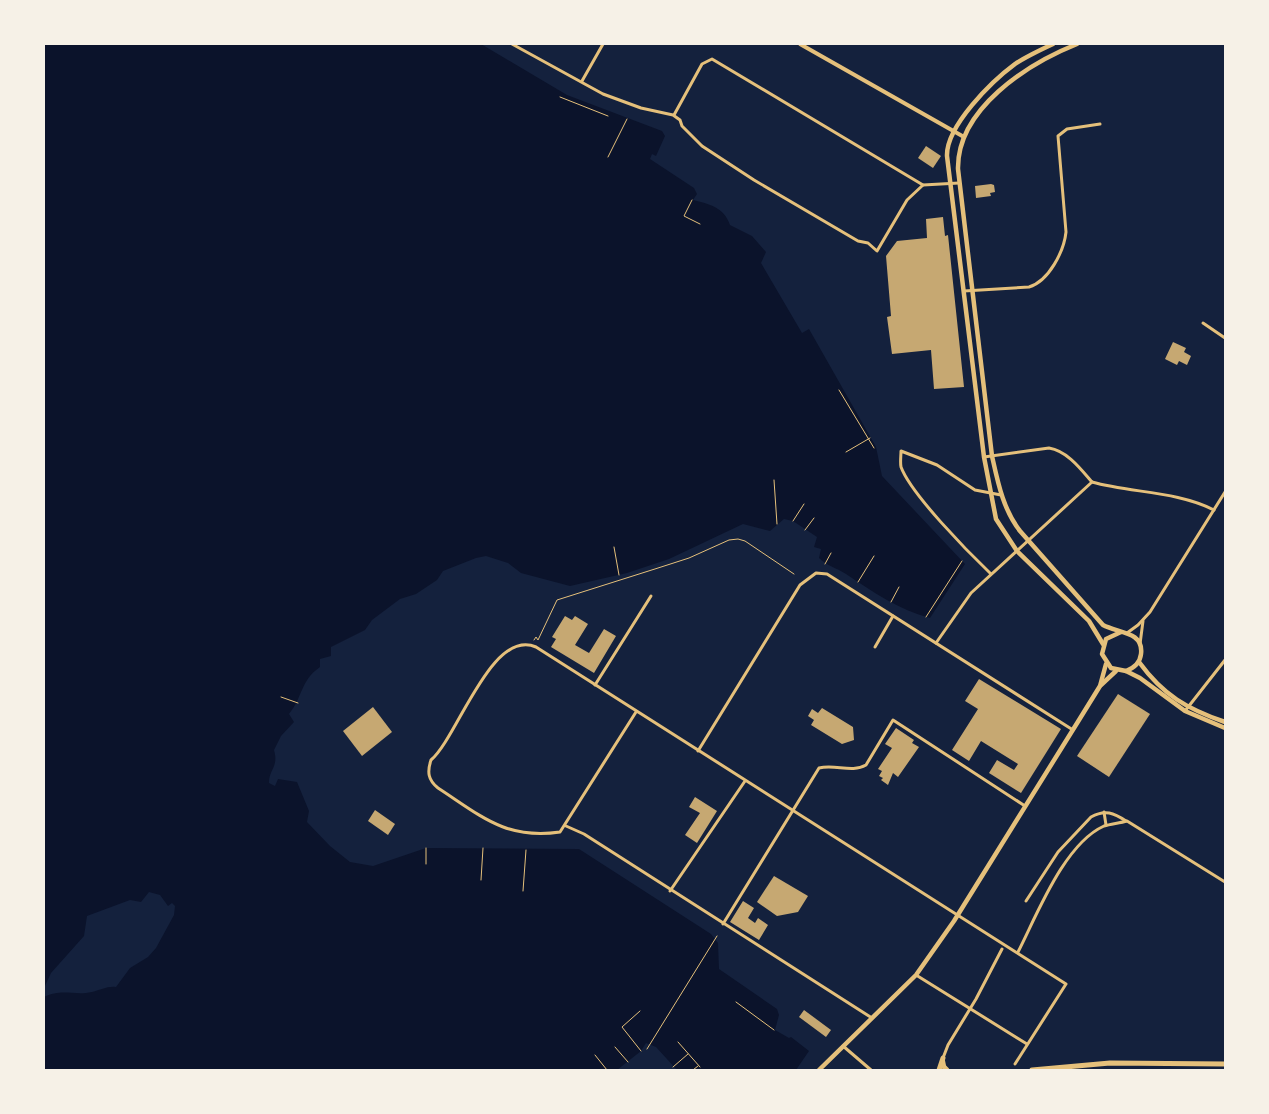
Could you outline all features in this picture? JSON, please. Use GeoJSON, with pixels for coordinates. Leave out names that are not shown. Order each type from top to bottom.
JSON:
{"type":"FeatureCollection","features":[{"type":"Feature","properties":{"kind":"highway"},"geometry":{"type":"LineString","coordinates":[[943,1058],[944,1069]]}},
{"type":"Feature","properties":{"kind":"highway"},"geometry":{"type":"LineString","coordinates":[[1032,1070],[1110,1063],[1225,1064]]}},
{"type":"Feature","properties":{"kind":"main road"},"geometry":{"type":"LineString","coordinates":[[1053,44],[1017,63],[1002,74],[974,104],[953,132],[946,150],[984,457],[996,519],[1017,551],[1089,621],[1103,644]]}},
{"type":"Feature","properties":{"kind":"main road"},"geometry":{"type":"LineString","coordinates":[[1077,44],[1042,60],[1008,82],[982,110],[964,136],[958,157],[959,183],[992,456],[1001,495],[1008,515],[1028,541],[1103,625],[1124,632],[1137,640],[1140,646],[1139,662],[1160,688],[1186,709],[1225,722]]}},
{"type":"Feature","properties":{"kind":"main road"},"geometry":{"type":"LineString","coordinates":[[1124,632],[1111,635],[1103,644],[1102,654],[1106,664],[1116,671],[1126,671],[1140,678],[1186,709],[1225,728]]}},
{"type":"Feature","properties":{"kind":"main road"},"geometry":{"type":"LineString","coordinates":[[1126,671],[1139,662]]}},
{"type":"Feature","properties":{"kind":"main road"},"geometry":{"type":"LineString","coordinates":[[1100,686],[1106,664]]}},
{"type":"Feature","properties":{"kind":"main road"},"geometry":{"type":"LineString","coordinates":[[819,1070],[916,975],[958,914],[1100,686],[1116,671]]}},
{"type":"Feature","properties":{"kind":"street"},"geometry":{"type":"LineString","coordinates":[[512,44],[609,97],[641,108],[674,115],[702,146],[763,185],[858,241],[868,243],[878,252],[914,191],[923,185],[959,183]]}},
{"type":"Feature","properties":{"kind":"street"},"geometry":{"type":"LineString","coordinates":[[582,81],[603,44]]}},
{"type":"Feature","properties":{"kind":"street"},"geometry":{"type":"LineString","coordinates":[[800,44],[953,132],[964,136]]}},
{"type":"Feature","properties":{"kind":"street"},"geometry":{"type":"LineString","coordinates":[[674,115],[702,64],[712,59],[923,185]]}},
{"type":"Feature","properties":{"kind":"street"},"geometry":{"type":"LineString","coordinates":[[963,291],[1030,287],[1046,276],[1065,244],[1066,232],[1058,136],[1067,129],[1100,124]]}},
{"type":"Feature","properties":{"kind":"street"},"geometry":{"type":"LineString","coordinates":[[1203,323],[1225,338]]}},
{"type":"Feature","properties":{"kind":"street"},"geometry":{"type":"LineString","coordinates":[[984,457],[1049,448],[1057,449],[1076,463],[1092,482],[1128,490],[1182,498],[1214,510]]}},
{"type":"Feature","properties":{"kind":"street"},"geometry":{"type":"LineString","coordinates":[[991,574],[924,501],[909,481],[901,465],[901,451],[937,465],[958,477],[967,487],[990,494],[1001,495]]}},
{"type":"Feature","properties":{"kind":"street"},"geometry":{"type":"LineString","coordinates":[[936,643],[971,593],[1092,482]]}},
{"type":"Feature","properties":{"kind":"street"},"geometry":{"type":"LineString","coordinates":[[1140,646],[1140,632],[1144,618],[1224,497],[1225,492]]}},
{"type":"Feature","properties":{"kind":"street"},"geometry":{"type":"LineString","coordinates":[[698,751],[800,585],[811,575],[827,574],[1073,730]]}},
{"type":"Feature","properties":{"kind":"street"},"geometry":{"type":"LineString","coordinates":[[595,685],[651,596]]}},
{"type":"Feature","properties":{"kind":"street"},"geometry":{"type":"LineString","coordinates":[[875,647],[893,616]]}},
{"type":"Feature","properties":{"kind":"street"},"geometry":{"type":"LineString","coordinates":[[1124,632],[1144,618]]}},
{"type":"Feature","properties":{"kind":"street"},"geometry":{"type":"LineString","coordinates":[[636,712],[566,826],[560,832],[511,832],[497,826],[432,784],[427,772],[431,760],[501,654],[516,646],[532,646],[998,939],[1066,984],[1015,1064]]}},
{"type":"Feature","properties":{"kind":"street"},"geometry":{"type":"LineString","coordinates":[[1186,709],[1225,660]]}},
{"type":"Feature","properties":{"kind":"street"},"geometry":{"type":"LineString","coordinates":[[722,924],[820,768],[827,766],[859,769],[866,765],[893,720],[1025,806]]}},
{"type":"Feature","properties":{"kind":"street"},"geometry":{"type":"LineString","coordinates":[[670,891],[745,781]]}},
{"type":"Feature","properties":{"kind":"street"},"geometry":{"type":"LineString","coordinates":[[1103,812],[1107,821],[1106,826]]}},
{"type":"Feature","properties":{"kind":"street"},"geometry":{"type":"LineString","coordinates":[[1026,901],[1058,852],[1091,817],[1103,812],[1116,814],[1225,882]]}},
{"type":"Feature","properties":{"kind":"street"},"geometry":{"type":"LineString","coordinates":[[1018,952],[1060,870],[1089,836],[1106,826],[1128,822]]}},
{"type":"Feature","properties":{"kind":"street"},"geometry":{"type":"LineString","coordinates":[[566,826],[584,834],[670,891],[872,1018]]}},
{"type":"Feature","properties":{"kind":"street"},"geometry":{"type":"LineString","coordinates":[[943,1058],[948,1045],[976,999],[1002,949]]}},
{"type":"Feature","properties":{"kind":"street"},"geometry":{"type":"LineString","coordinates":[[916,975],[1027,1044]]}},
{"type":"Feature","properties":{"kind":"street"},"geometry":{"type":"LineString","coordinates":[[844,1046],[871,1070]]}},
{"type":"Feature","properties":{"kind":"path"},"geometry":{"type":"LineString","coordinates":[[560,97],[608,116]]}},
{"type":"Feature","properties":{"kind":"path"},"geometry":{"type":"LineString","coordinates":[[608,157],[627,119]]}},
{"type":"Feature","properties":{"kind":"path"},"geometry":{"type":"LineString","coordinates":[[692,200],[684,216],[700,224]]}},
{"type":"Feature","properties":{"kind":"path"},"geometry":{"type":"LineString","coordinates":[[838,390],[874,448]]}},
{"type":"Feature","properties":{"kind":"path"},"geometry":{"type":"LineString","coordinates":[[846,452],[869,438]]}},
{"type":"Feature","properties":{"kind":"path"},"geometry":{"type":"LineString","coordinates":[[774,480],[777,524]]}},
{"type":"Feature","properties":{"kind":"path"},"geometry":{"type":"LineString","coordinates":[[793,521],[804,504]]}},
{"type":"Feature","properties":{"kind":"path"},"geometry":{"type":"LineString","coordinates":[[805,530],[814,518]]}},
{"type":"Feature","properties":{"kind":"path"},"geometry":{"type":"LineString","coordinates":[[534,640],[536,637],[538,640],[556,600],[689,558],[729,540],[745,540],[794,574]]}},
{"type":"Feature","properties":{"kind":"path"},"geometry":{"type":"LineString","coordinates":[[614,547],[619,575]]}},
{"type":"Feature","properties":{"kind":"path"},"geometry":{"type":"LineString","coordinates":[[825,564],[831,552]]}},
{"type":"Feature","properties":{"kind":"path"},"geometry":{"type":"LineString","coordinates":[[858,582],[874,556]]}},
{"type":"Feature","properties":{"kind":"path"},"geometry":{"type":"LineString","coordinates":[[926,617],[962,561]]}},
{"type":"Feature","properties":{"kind":"path"},"geometry":{"type":"LineString","coordinates":[[890,602],[899,587]]}},
{"type":"Feature","properties":{"kind":"path"},"geometry":{"type":"LineString","coordinates":[[281,697],[298,703]]}},
{"type":"Feature","properties":{"kind":"path"},"geometry":{"type":"LineString","coordinates":[[426,848],[426,864]]}},
{"type":"Feature","properties":{"kind":"path"},"geometry":{"type":"LineString","coordinates":[[481,880],[483,848]]}},
{"type":"Feature","properties":{"kind":"path"},"geometry":{"type":"LineString","coordinates":[[523,891],[526,850]]}},
{"type":"Feature","properties":{"kind":"path"},"geometry":{"type":"LineString","coordinates":[[647,1049],[717,936]]}},
{"type":"Feature","properties":{"kind":"path"},"geometry":{"type":"LineString","coordinates":[[736,1002],[774,1030]]}},
{"type":"Feature","properties":{"kind":"path"},"geometry":{"type":"LineString","coordinates":[[640,1011],[622,1027],[641,1051]]}},
{"type":"Feature","properties":{"kind":"path"},"geometry":{"type":"LineString","coordinates":[[678,1042],[700,1067]]}},
{"type":"Feature","properties":{"kind":"path"},"geometry":{"type":"LineString","coordinates":[[615,1047],[628,1062]]}},
{"type":"Feature","properties":{"kind":"path"},"geometry":{"type":"LineString","coordinates":[[674,1066],[688,1054]]}},
{"type":"Feature","properties":{"kind":"path"},"geometry":{"type":"LineString","coordinates":[[595,1056],[607,1070]]}},
{"type":"Feature","properties":{"kind":"path"},"geometry":{"type":"LineString","coordinates":[[693,1070],[698,1065]]}},
{"type":"Feature","properties":{"kind":"water"},"geometry":{"type":"Polygon","coordinates":[[[44,44],[481,44],[567,95],[662,131],[665,136],[656,156],[652,154],[650,159],[694,188],[697,194],[693,200],[720,210],[730,225],[752,236],[766,252],[761,263],[802,333],[809,329],[876,447],[882,476],[965,564],[930,618],[919,615],[876,594],[843,572],[825,563],[819,558],[821,549],[814,547],[817,537],[793,521],[784,519],[770,531],[743,524],[669,559],[627,573],[570,586],[521,573],[508,563],[486,556],[476,558],[443,571],[437,580],[416,594],[400,599],[372,620],[365,630],[331,647],[331,656],[320,659],[320,667],[305,684],[294,708],[289,714],[294,722],[281,736],[274,750],[275,764],[270,774],[269,783],[275,786],[278,779],[297,782],[309,811],[307,822],[330,846],[350,862],[373,866],[426,848],[579,849],[711,934],[718,943],[719,969],[777,1009],[779,1015],[775,1030],[789,1038],[791,1037],[809,1051],[796,1070],[677,1070],[656,1047],[646,1043],[641,1051],[617,1070],[44,1070],[44,997],[57,993],[86,993],[116,987],[130,968],[148,957],[156,948],[174,915],[175,906],[172,903],[168,906],[160,895],[149,892],[141,902],[130,900],[87,916],[84,936],[51,973],[44,988],[44,44]]]}},
{"type":"Feature","properties":{"kind":"building"},"geometry":{"type":"Polygon","coordinates":[[[926,146],[941,156],[933,168],[918,158],[926,146]]]}},
{"type":"Feature","properties":{"kind":"building"},"geometry":{"type":"Polygon","coordinates":[[[994,185],[995,192],[990,193],[991,196],[976,198],[975,186],[994,185]]]}},
{"type":"Feature","properties":{"kind":"building"},"geometry":{"type":"Polygon","coordinates":[[[943,217],[945,236],[948,235],[964,387],[934,389],[931,350],[892,354],[887,317],[891,316],[886,256],[897,241],[927,238],[926,219],[943,217]]]}},
{"type":"Feature","properties":{"kind":"building"},"geometry":{"type":"Polygon","coordinates":[[[1173,342],[1186,348],[1184,352],[1191,356],[1187,365],[1179,361],[1177,365],[1165,359],[1173,342]]]}},
{"type":"Feature","properties":{"kind":"building"},"geometry":{"type":"Polygon","coordinates":[[[565,616],[572,620],[575,616],[588,624],[575,645],[589,653],[604,629],[616,636],[594,673],[551,647],[556,639],[552,637],[565,616]]]}},
{"type":"Feature","properties":{"kind":"building"},"geometry":{"type":"Polygon","coordinates":[[[979,679],[1061,729],[1021,793],[989,773],[997,760],[1014,770],[1018,764],[981,741],[969,761],[952,750],[978,709],[965,701],[979,679]]]}},
{"type":"Feature","properties":{"kind":"building"},"geometry":{"type":"Polygon","coordinates":[[[1118,694],[1150,714],[1109,777],[1077,756],[1118,694]]]}},
{"type":"Feature","properties":{"kind":"building"},"geometry":{"type":"Polygon","coordinates":[[[373,707],[392,732],[362,756],[343,731],[373,707]]]}},
{"type":"Feature","properties":{"kind":"building"},"geometry":{"type":"Polygon","coordinates":[[[822,708],[853,727],[854,740],[842,744],[811,725],[814,720],[808,716],[812,709],[818,713],[822,708]]]}},
{"type":"Feature","properties":{"kind":"building"},"geometry":{"type":"Polygon","coordinates":[[[896,728],[914,740],[912,743],[919,747],[898,777],[893,773],[888,785],[881,780],[883,778],[879,776],[882,771],[878,769],[892,748],[885,744],[896,728]]]}},
{"type":"Feature","properties":{"kind":"building"},"geometry":{"type":"Polygon","coordinates":[[[695,797],[717,811],[697,843],[685,835],[700,813],[689,807],[695,797]]]}},
{"type":"Feature","properties":{"kind":"building"},"geometry":{"type":"Polygon","coordinates":[[[375,810],[395,824],[388,835],[368,821],[375,810]]]}},
{"type":"Feature","properties":{"kind":"building"},"geometry":{"type":"Polygon","coordinates":[[[774,876],[808,896],[798,912],[777,916],[757,902],[774,876]]]}},
{"type":"Feature","properties":{"kind":"building"},"geometry":{"type":"Polygon","coordinates":[[[743,901],[754,908],[748,918],[755,923],[758,918],[768,925],[759,940],[730,922],[743,901]]]}},
{"type":"Feature","properties":{"kind":"building"},"geometry":{"type":"Polygon","coordinates":[[[804,1010],[831,1030],[826,1037],[799,1017],[804,1010]]]}}]}
